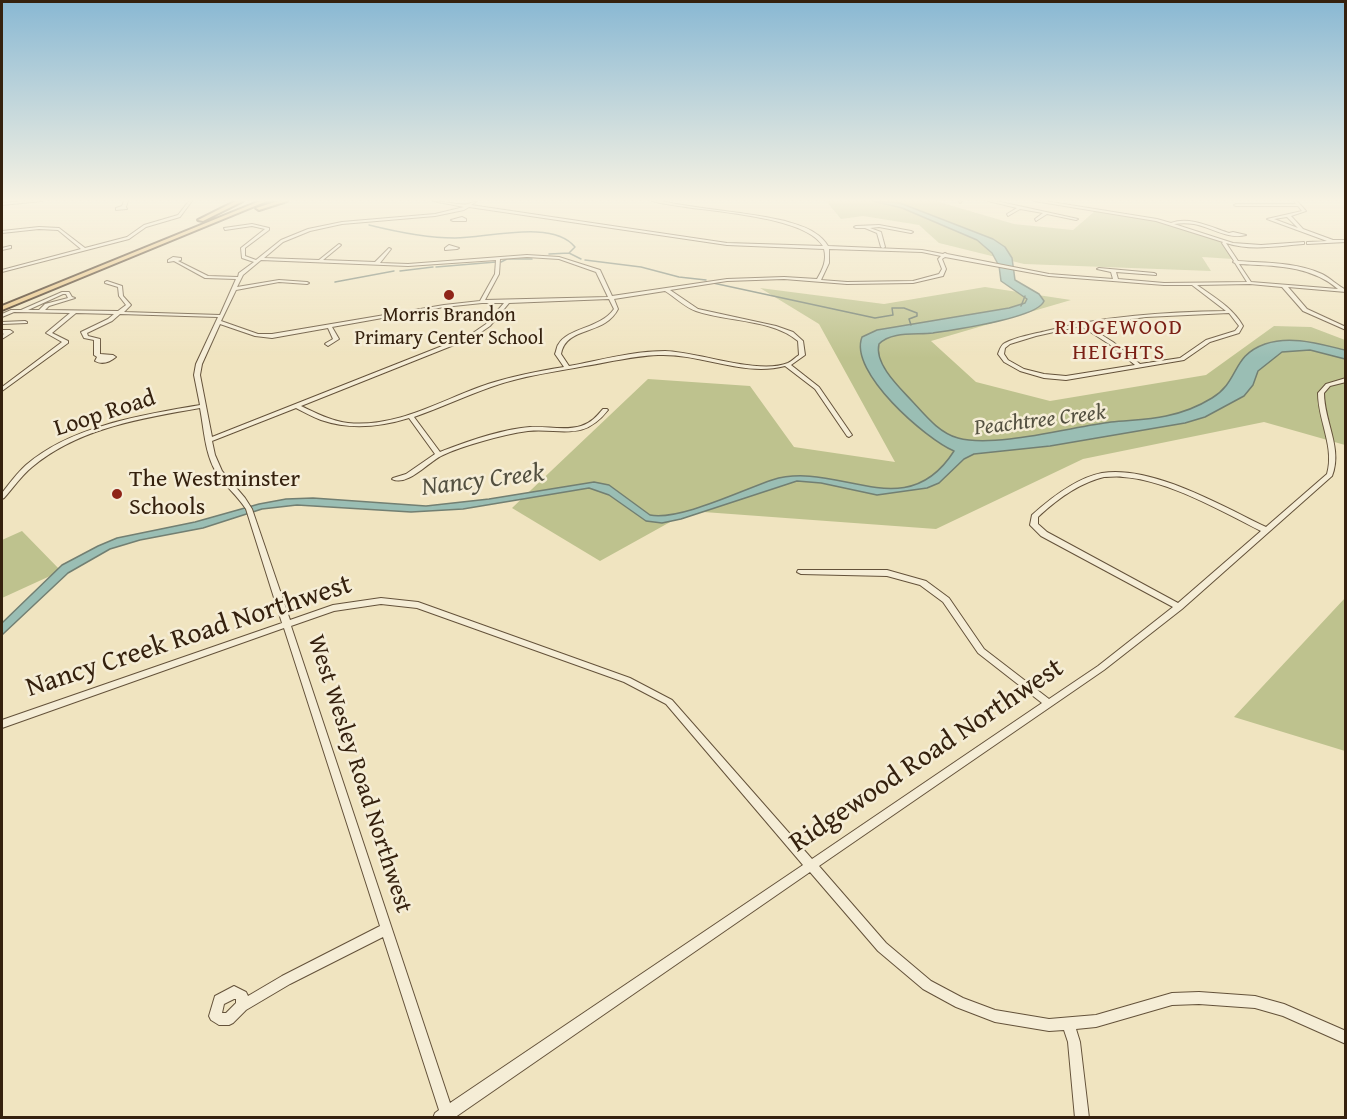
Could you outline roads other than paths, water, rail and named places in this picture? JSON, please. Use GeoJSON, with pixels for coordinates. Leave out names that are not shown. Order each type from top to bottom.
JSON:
{"type":"FeatureCollection","features":[{"type":"Feature","properties":{"kind":"highway"},"geometry":{"type":"LineString","coordinates":[[2,302],[124,253]]}},
{"type":"Feature","properties":{"kind":"highway"},"geometry":{"type":"LineString","coordinates":[[2,308],[138,253]]}},
{"type":"Feature","properties":{"kind":"street"},"geometry":{"type":"LineString","coordinates":[[2,271],[68,253]]}},
{"type":"Feature","properties":{"kind":"street"},"geometry":{"type":"LineString","coordinates":[[243,253],[243,257],[257,260],[321,260],[376,264],[447,263],[542,256],[577,262],[598,271],[616,309],[611,317],[569,337],[560,345],[558,354],[568,368]]}},
{"type":"Feature","properties":{"kind":"street","name":"West Wesley Road Northwest"},"geometry":{"type":"LineString","coordinates":[[266,253],[238,278],[197,370],[209,440],[219,472],[243,499],[250,514],[386,928],[445,1116]]}},
{"type":"Feature","properties":{"kind":"street"},"geometry":{"type":"LineString","coordinates":[[321,260],[329,253]]}},
{"type":"Feature","properties":{"kind":"street"},"geometry":{"type":"LineString","coordinates":[[376,264],[385,253]]}},
{"type":"Feature","properties":{"kind":"street"},"geometry":{"type":"LineString","coordinates":[[447,263],[449,253]]}},
{"type":"Feature","properties":{"kind":"street"},"geometry":{"type":"LineString","coordinates":[[818,281],[828,262],[827,253]]}},
{"type":"Feature","properties":{"kind":"street"},"geometry":{"type":"LineString","coordinates":[[938,253],[1019,271],[1116,280],[1250,284],[1345,291]]}},
{"type":"Feature","properties":{"kind":"street"},"geometry":{"type":"LineString","coordinates":[[1230,253],[1250,284]]}},
{"type":"Feature","properties":{"kind":"street"},"geometry":{"type":"LineString","coordinates":[[2,316],[13,311],[75,311],[220,319],[264,336],[330,327],[416,310],[482,302],[611,298],[743,278],[856,283],[928,281],[943,273],[940,259],[945,254]]}},
{"type":"Feature","properties":{"kind":"street"},"geometry":{"type":"LineString","coordinates":[[482,302],[497,274],[498,259]]}},
{"type":"Feature","properties":{"kind":"street"},"geometry":{"type":"LineString","coordinates":[[176,261],[207,277],[238,278]]}},
{"type":"Feature","properties":{"kind":"street"},"geometry":{"type":"LineString","coordinates":[[1235,262],[1310,270],[1329,277],[1345,291]]}},
{"type":"Feature","properties":{"kind":"street"},"geometry":{"type":"LineString","coordinates":[[1099,269],[1155,276],[1151,267]]}},
{"type":"Feature","properties":{"kind":"street"},"geometry":{"type":"LineString","coordinates":[[1113,271],[1116,280]]}},
{"type":"Feature","properties":{"kind":"street"},"geometry":{"type":"LineString","coordinates":[[233,289],[274,281],[307,283]]}},
{"type":"Feature","properties":{"kind":"street"},"geometry":{"type":"LineString","coordinates":[[100,357],[97,355],[98,339],[83,335],[84,333],[128,308],[129,303],[121,296],[120,286],[107,282]]}},
{"type":"Feature","properties":{"kind":"street"},"geometry":{"type":"LineString","coordinates":[[1193,284],[1230,312],[1241,323],[1237,332],[1208,341],[1182,359],[1074,377],[1051,377],[1017,368],[1001,354],[1003,347],[1008,344],[1081,324],[1161,313],[1230,312]]}},
{"type":"Feature","properties":{"kind":"street"},"geometry":{"type":"LineString","coordinates":[[1284,286],[1305,310],[1346,329]]}},
{"type":"Feature","properties":{"kind":"street"},"geometry":{"type":"LineString","coordinates":[[297,406],[320,419],[352,425],[382,424],[412,418],[495,384],[568,368],[665,352],[691,354],[758,367],[788,365],[799,358],[803,351],[800,341],[791,333],[770,325],[696,310],[667,290]]}},
{"type":"Feature","properties":{"kind":"street"},"geometry":{"type":"LineString","coordinates":[[21,311],[62,294],[67,293],[71,298],[40,311]]}},
{"type":"Feature","properties":{"kind":"street"},"geometry":{"type":"LineString","coordinates":[[209,440],[472,336],[488,325],[507,302]]}},
{"type":"Feature","properties":{"kind":"street"},"geometry":{"type":"LineString","coordinates":[[2,389],[66,342],[49,333],[75,311]]}},
{"type":"Feature","properties":{"kind":"street"},"geometry":{"type":"LineString","coordinates":[[2,323],[26,322]]}},
{"type":"Feature","properties":{"kind":"street"},"geometry":{"type":"LineString","coordinates":[[1081,324],[1111,343],[1138,365]]}},
{"type":"Feature","properties":{"kind":"street"},"geometry":{"type":"LineString","coordinates":[[328,344],[336,339],[330,327]]}},
{"type":"Feature","properties":{"kind":"street"},"geometry":{"type":"LineString","coordinates":[[2,332],[10,332],[2,337]]}},
{"type":"Feature","properties":{"kind":"street"},"geometry":{"type":"LineString","coordinates":[[788,365],[817,388],[849,435]]}},
{"type":"Feature","properties":{"kind":"street","name":"Ridgewood Road Northwest"},"geometry":{"type":"LineString","coordinates":[[445,1116],[1101,668],[1179,607],[1330,475],[1333,466],[1321,393],[1328,385],[1346,380]]}},
{"type":"Feature","properties":{"kind":"street","name":"Loop Road"},"geometry":{"type":"LineString","coordinates":[[2,497],[30,465],[62,445],[128,422],[202,406]]}},
{"type":"Feature","properties":{"kind":"street"},"geometry":{"type":"LineString","coordinates":[[395,479],[403,479],[419,471],[438,454],[526,429],[581,430],[600,419],[605,410]]}},
{"type":"Feature","properties":{"kind":"street"},"geometry":{"type":"LineString","coordinates":[[412,418],[438,454]]}},
{"type":"Feature","properties":{"kind":"street"},"geometry":{"type":"LineString","coordinates":[[1179,607],[1044,534],[1034,525],[1034,516],[1092,478],[1121,474],[1161,483],[1267,531]]}},
{"type":"Feature","properties":{"kind":"street"},"geometry":{"type":"LineString","coordinates":[[801,572],[887,573],[923,583],[946,600],[981,651],[1048,703]]}},
{"type":"Feature","properties":{"kind":"street","name":"Nancy Creek Road Northwest"},"geometry":{"type":"LineString","coordinates":[[2,724],[352,604],[406,603],[429,608],[627,680],[656,694],[679,711],[882,947],[927,985],[960,1003],[995,1016],[1031,1024],[1069,1025],[1096,1021],[1150,1003],[1199,998],[1267,1005],[1346,1038]]}},
{"type":"Feature","properties":{"kind":"street"},"geometry":{"type":"LineString","coordinates":[[242,1006],[386,928]]}},
{"type":"Feature","properties":{"kind":"street"},"geometry":{"type":"LineString","coordinates":[[1069,1025],[1074,1042],[1082,1118]]}},
{"type":"Feature","properties":{"kind":"water"},"geometry":{"type":"Polygon","coordinates":[[[992,253],[1009,253],[1012,258],[1015,280],[1039,294],[1044,301],[1027,313],[1012,318],[933,333],[897,335],[879,344],[880,360],[895,383],[933,423],[951,436],[958,438],[1012,439],[1178,413],[1212,398],[1227,384],[1246,355],[1254,349],[1275,341],[1305,341],[1345,350],[1345,359],[1310,350],[1282,352],[1258,371],[1253,385],[1244,396],[1205,417],[1185,423],[1050,446],[974,454],[964,459],[939,483],[927,488],[877,495],[821,483],[797,481],[681,519],[662,523],[646,521],[609,495],[589,488],[463,509],[411,512],[297,505],[262,509],[203,528],[140,540],[110,549],[68,573],[2,635],[2,623],[62,565],[98,546],[117,538],[195,522],[286,499],[313,498],[426,506],[489,499],[594,482],[609,485],[650,515],[662,516],[693,509],[772,480],[796,476],[821,477],[892,488],[914,485],[935,473],[954,451],[926,433],[892,403],[867,368],[861,351],[862,337],[877,330],[1009,308],[1025,303],[1027,299],[1001,281],[999,266],[992,253]]]}},
{"type":"Feature","properties":{"kind":"waterway"},"geometry":{"type":"LineString","coordinates":[[549,254],[565,253]]}},
{"type":"Feature","properties":{"kind":"waterway"},"geometry":{"type":"LineString","coordinates":[[569,253],[581,259]]}},
{"type":"Feature","properties":{"kind":"waterway"},"geometry":{"type":"LineString","coordinates":[[501,262],[507,259],[532,259]]}},
{"type":"Feature","properties":{"kind":"waterway"},"geometry":{"type":"LineString","coordinates":[[585,260],[641,267],[679,277],[706,280]]}},
{"type":"Feature","properties":{"kind":"waterway"},"geometry":{"type":"LineString","coordinates":[[436,267],[496,262]]}},
{"type":"Feature","properties":{"kind":"waterway"},"geometry":{"type":"LineString","coordinates":[[400,271],[433,267]]}},
{"type":"Feature","properties":{"kind":"waterway"},"geometry":{"type":"LineString","coordinates":[[335,282],[394,271]]}},
{"type":"Feature","properties":{"kind":"waterway"},"geometry":{"type":"LineString","coordinates":[[713,283],[875,318],[893,315],[892,308],[904,308],[917,313],[917,316],[909,319],[911,325]]}},
{"type":"Feature","properties":{"kind":"waterway","name":"Peachtree Creek"},"geometry":{"type":"LineString","coordinates":[[1021,306],[1025,296]]}},
{"type":"Feature","properties":{"kind":"place","name":"Morris Brandon Primary Center School"},"geometry":{"type":"Point","coordinates":[449,295]}},
{"type":"Feature","properties":{"kind":"place","name":"The Westminster Schools"},"geometry":{"type":"Point","coordinates":[117,494]}},
{"type":"Feature","properties":{"kind":"district","name":"RIDGEWOOD HEIGHTS"},"geometry":{"type":"Point","coordinates":[1119,340]}},
{"type":"Feature","properties":{"kind":"water label","name":"Nancy Creek"},"geometry":{"type":"Point","coordinates":[483,481]}}]}
